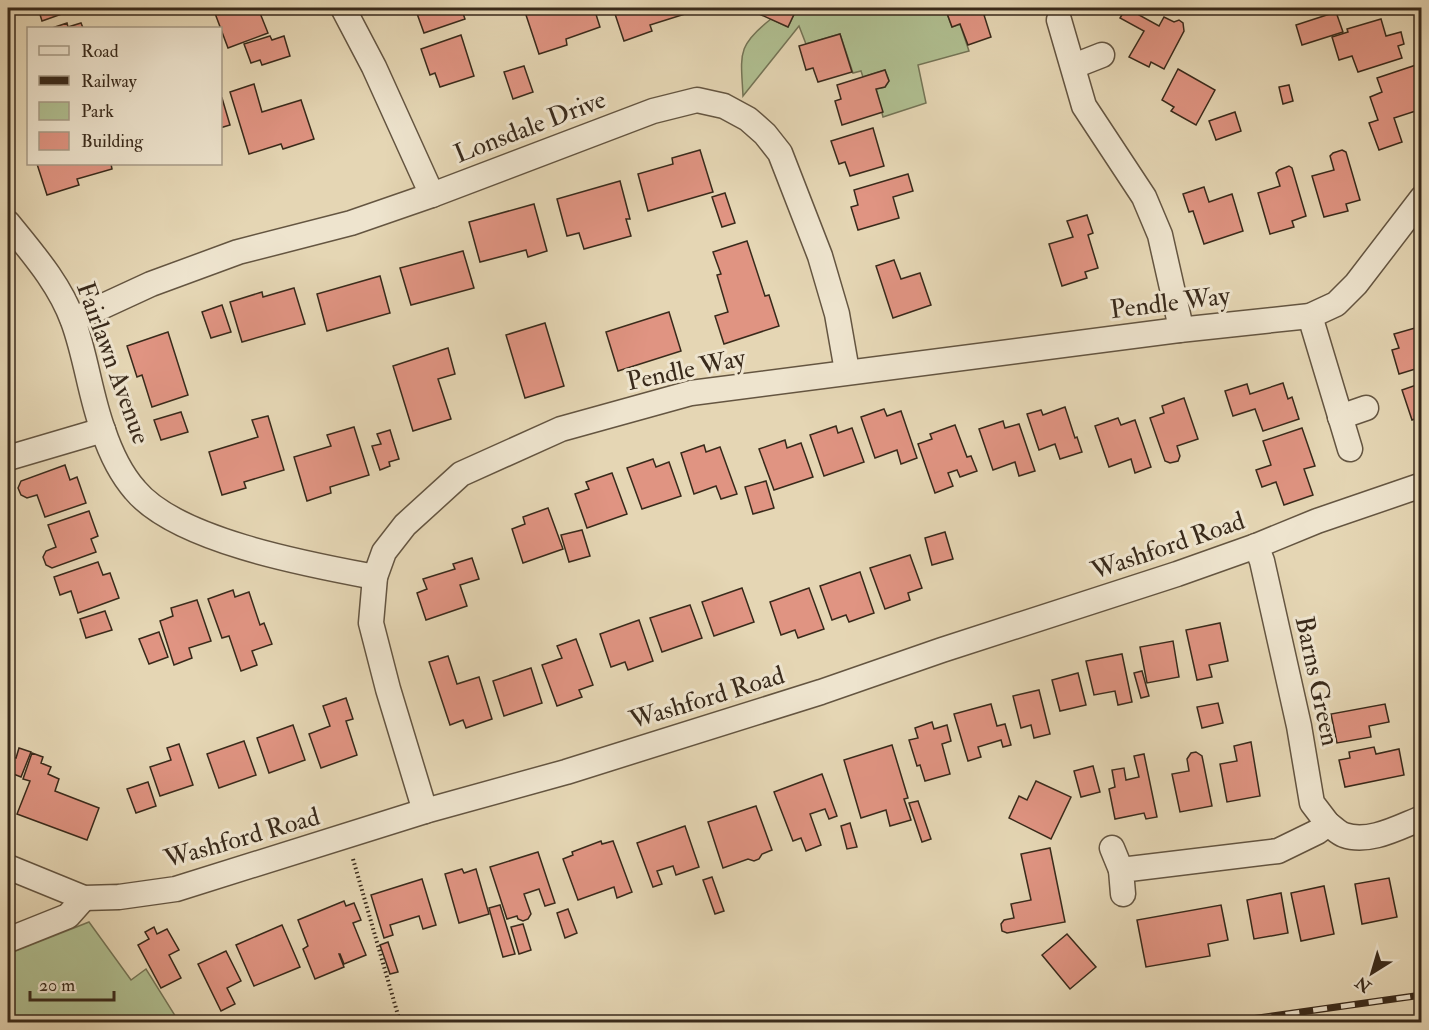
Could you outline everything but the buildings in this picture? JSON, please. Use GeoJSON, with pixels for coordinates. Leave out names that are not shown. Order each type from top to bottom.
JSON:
{"type":"FeatureCollection","features":[{"type":"Feature","properties":{"kind":"street"},"geometry":{"type":"LineString","coordinates":[[343,8],[374,67],[432,195]]}},
{"type":"Feature","properties":{"kind":"street"},"geometry":{"type":"LineString","coordinates":[[1059,20],[1084,106],[1144,197],[1160,235],[1179,319],[1179,330]]}},
{"type":"Feature","properties":{"kind":"street"},"geometry":{"type":"LineString","coordinates":[[1074,66],[1102,55]]}},
{"type":"Feature","properties":{"kind":"street","name":"Lonsdale Drive"},"geometry":{"type":"LineString","coordinates":[[73,320],[151,284],[238,252],[351,223],[432,195],[653,111],[697,100],[724,106],[748,119],[765,134],[780,153],[820,256],[837,314],[847,371]]}},
{"type":"Feature","properties":{"kind":"street","name":"Pendle Way"},"geometry":{"type":"LineString","coordinates":[[425,811],[388,689],[371,623],[375,577],[384,552],[405,525],[461,474],[561,429],[691,393],[847,371],[1310,316],[1336,304],[1356,284],[1422,198]]}},
{"type":"Feature","properties":{"kind":"street","name":"Fairlawn Avenue"},"geometry":{"type":"LineString","coordinates":[[8,223],[51,276],[73,320],[103,430],[119,465],[136,491],[164,514],[196,531],[285,559],[375,577]]}},
{"type":"Feature","properties":{"kind":"street"},"geometry":{"type":"LineString","coordinates":[[1310,316],[1350,449]]}},
{"type":"Feature","properties":{"kind":"street"},"geometry":{"type":"LineString","coordinates":[[1340,417],[1366,408]]}},
{"type":"Feature","properties":{"kind":"street"},"geometry":{"type":"LineString","coordinates":[[8,458],[103,430]]}},
{"type":"Feature","properties":{"kind":"street","name":"Washford Road"},"geometry":{"type":"LineString","coordinates":[[84,898],[118,897],[176,889],[425,811],[566,772],[821,692],[1177,574],[1317,521],[1422,485]]}},
{"type":"Feature","properties":{"kind":"street","name":"Barns Green"},"geometry":{"type":"LineString","coordinates":[[1256,546],[1262,561],[1296,715],[1312,803],[1328,824]]}},
{"type":"Feature","properties":{"kind":"street"},"geometry":{"type":"LineString","coordinates":[[1123,894],[1116,859],[1278,851],[1317,832],[1328,824],[1343,834],[1362,838],[1392,830],[1422,818]]}},
{"type":"Feature","properties":{"kind":"street"},"geometry":{"type":"LineString","coordinates":[[8,867],[84,898],[68,916],[8,939]]}},
{"type":"Feature","properties":{"kind":"path"},"geometry":{"type":"LineString","coordinates":[[346,837],[400,1023]]}},
{"type":"Feature","properties":{"kind":"green space"},"geometry":{"type":"Polygon","coordinates":[[[797,8],[945,8],[952,27],[960,24],[969,51],[918,65],[926,103],[883,117],[876,89],[885,87],[889,81],[885,70],[863,77],[861,71],[853,73],[840,34],[806,44],[799,26],[743,96],[742,61],[746,44],[771,19],[788,27],[797,8]]]}},
{"type":"Feature","properties":{"kind":"green space"},"geometry":{"type":"Polygon","coordinates":[[[89,922],[131,980],[146,969],[179,1022],[8,1022],[8,954],[89,922]]]}},
{"type":"Feature","properties":{"kind":"railway"},"geometry":{"type":"LineString","coordinates":[[1230,1022],[1422,995]]}}]}
